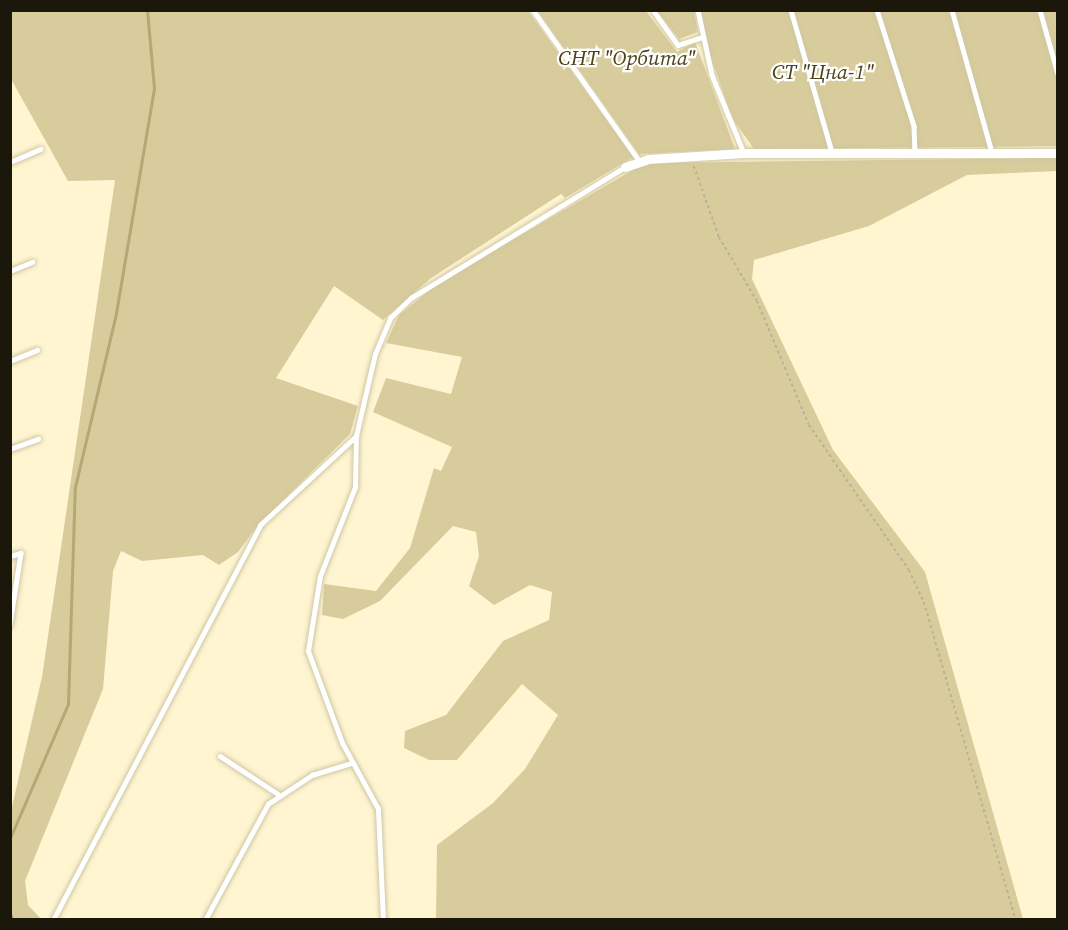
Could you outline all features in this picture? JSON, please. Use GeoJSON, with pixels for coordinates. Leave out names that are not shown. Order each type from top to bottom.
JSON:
{"type":"FeatureCollection","features":[{"type":"Feature","properties":{"kind":"street"},"geometry":{"type":"LineString","coordinates":[[625,167],[639,160],[744,153],[1058,153]]}},
{"type":"Feature","properties":{"kind":"lane"},"geometry":{"type":"LineString","coordinates":[[533,10],[639,160]]}},
{"type":"Feature","properties":{"kind":"lane"},"geometry":{"type":"LineString","coordinates":[[653,10],[678,45],[702,37]]}},
{"type":"Feature","properties":{"kind":"lane"},"geometry":{"type":"LineString","coordinates":[[698,10],[702,37],[744,153]]}},
{"type":"Feature","properties":{"kind":"lane"},"geometry":{"type":"LineString","coordinates":[[791,10],[833,154]]}},
{"type":"Feature","properties":{"kind":"lane"},"geometry":{"type":"LineString","coordinates":[[877,10],[914,126],[915,154]]}},
{"type":"Feature","properties":{"kind":"lane"},"geometry":{"type":"LineString","coordinates":[[952,10],[992,153]]}},
{"type":"Feature","properties":{"kind":"lane"},"geometry":{"type":"LineString","coordinates":[[1040,10],[1058,74]]}},
{"type":"Feature","properties":{"kind":"lane"},"geometry":{"type":"LineString","coordinates":[[10,162],[40,149]]}},
{"type":"Feature","properties":{"kind":"lane"},"geometry":{"type":"LineString","coordinates":[[383,920],[378,809],[351,763],[312,674],[308,640],[318,610],[320,576],[355,488],[356,436],[375,354],[399,308],[589,185],[625,167]]}},
{"type":"Feature","properties":{"kind":"lane"},"geometry":{"type":"LineString","coordinates":[[10,271],[32,262]]}},
{"type":"Feature","properties":{"kind":"lane"},"geometry":{"type":"LineString","coordinates":[[10,361],[37,350]]}},
{"type":"Feature","properties":{"kind":"lane"},"geometry":{"type":"LineString","coordinates":[[53,920],[260,525],[356,436]]}},
{"type":"Feature","properties":{"kind":"lane"},"geometry":{"type":"LineString","coordinates":[[10,449],[38,439]]}},
{"type":"Feature","properties":{"kind":"lane"},"geometry":{"type":"LineString","coordinates":[[10,556],[21,553],[10,625]]}},
{"type":"Feature","properties":{"kind":"lane"},"geometry":{"type":"LineString","coordinates":[[220,756],[278,794]]}},
{"type":"Feature","properties":{"kind":"lane"},"geometry":{"type":"LineString","coordinates":[[205,920],[245,841],[278,794],[351,763]]}},
{"type":"Feature","properties":{"kind":"path"},"geometry":{"type":"LineString","coordinates":[[693,156],[715,227],[757,301],[809,424],[909,570],[924,602],[1016,920]]}},
{"type":"Feature","properties":{"kind":"green space"},"geometry":{"type":"Polygon","coordinates":[[[10,11],[528,11],[633,157],[565,198],[561,194],[431,278],[383,320],[334,286],[276,378],[358,406],[350,434],[258,525],[238,552],[219,565],[203,555],[142,561],[121,551],[113,571],[103,689],[25,881],[28,905],[42,920],[11,919],[11,811],[42,677],[115,180],[68,181],[11,79],[10,11]]]}},
{"type":"Feature","properties":{"kind":"green space","name":"CНТ \"Орбита\""},"geometry":{"type":"Polygon","coordinates":[[[538,11],[646,11],[677,52],[695,42],[735,149],[639,154],[538,11]]]}},
{"type":"Feature","properties":{"kind":"green space","name":"CНТ \"Орбита\""},"geometry":{"type":"Polygon","coordinates":[[[657,11],[694,11],[698,32],[679,39],[657,11]]]}},
{"type":"Feature","properties":{"kind":"green space","name":"СТ \"Цна-1\""},"geometry":{"type":"Polygon","coordinates":[[[701,11],[1057,11],[1057,146],[754,149],[733,119],[707,47],[701,11]]]}},
{"type":"Feature","properties":{"kind":"green space"},"geometry":{"type":"Polygon","coordinates":[[[1057,158],[1057,171],[967,175],[869,226],[754,260],[752,279],[833,450],[925,572],[1023,919],[436,919],[437,845],[493,803],[525,769],[558,715],[522,684],[457,760],[429,760],[404,748],[405,731],[446,715],[503,641],[549,620],[552,592],[530,585],[494,605],[469,586],[479,556],[476,532],[453,526],[380,601],[343,619],[322,615],[324,584],[376,591],[410,548],[434,468],[441,471],[452,447],[373,412],[386,378],[451,394],[462,357],[386,343],[399,315],[439,283],[645,163],[1057,158]]]}},
{"type":"Feature","properties":{"kind":"waterway"},"geometry":{"type":"LineString","coordinates":[[10,838],[68,704],[75,487],[116,313],[154,88],[147,10]]}},
{"type":"Feature","properties":{"kind":"waterway"},"geometry":{"type":"LineString","coordinates":[[10,914],[13,920]]}}]}
